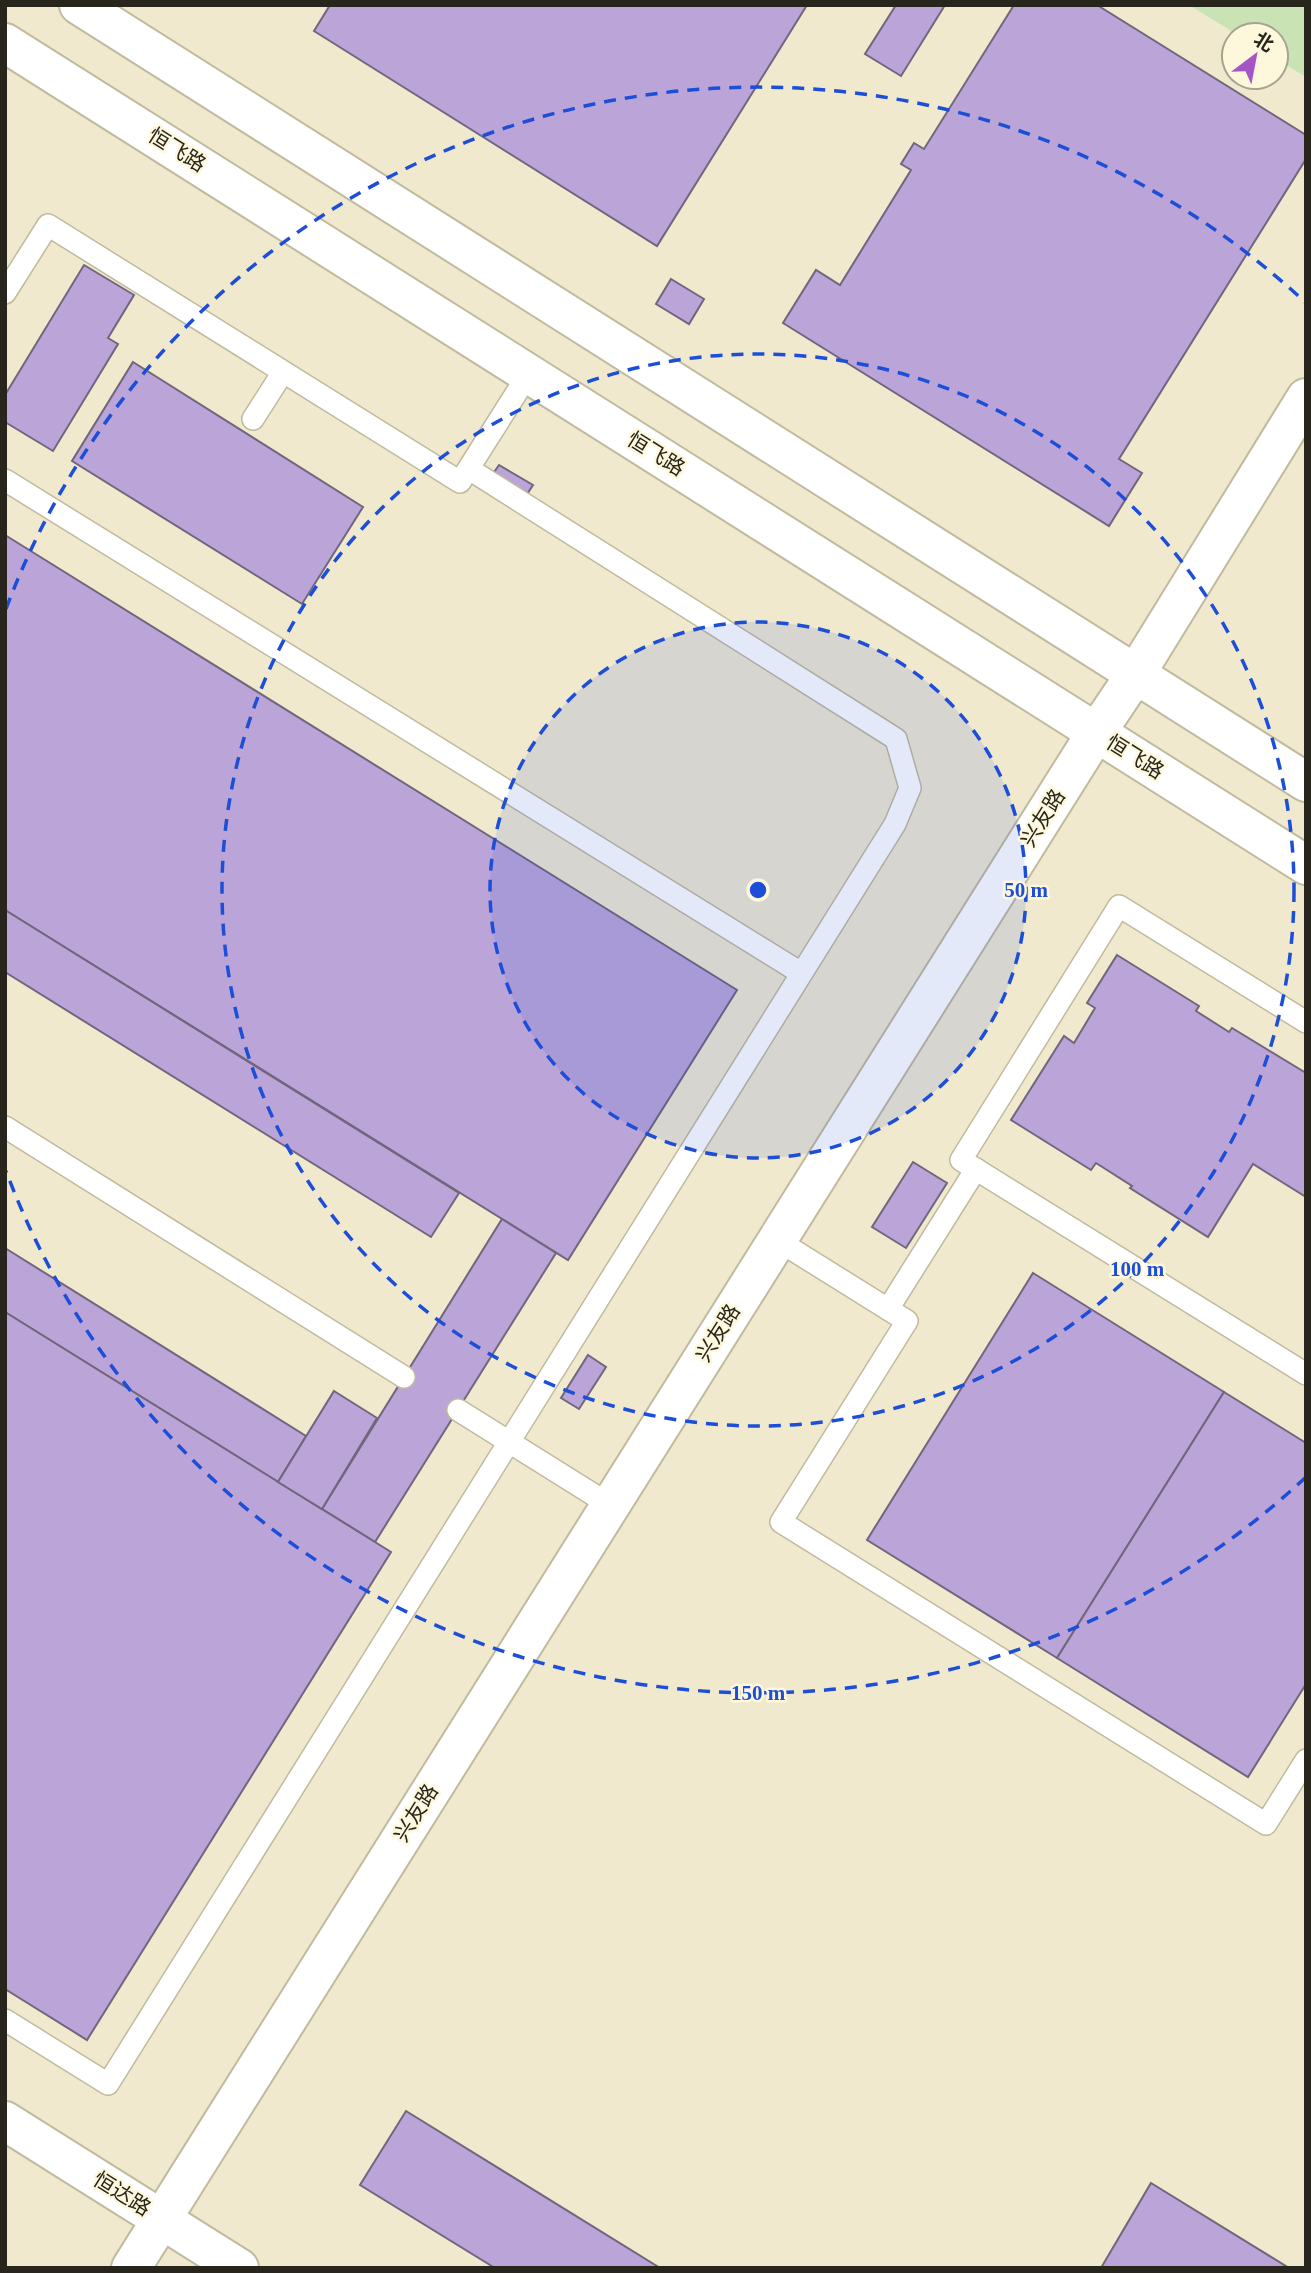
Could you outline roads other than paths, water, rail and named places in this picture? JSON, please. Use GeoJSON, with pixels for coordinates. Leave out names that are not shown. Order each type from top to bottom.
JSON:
{"type":"FeatureCollection","features":[{"type":"Feature","properties":{"kind":"main road"},"geometry":{"type":"LineString","coordinates":[[79,5],[1306,782]]}},
{"type":"Feature","properties":{"kind":"main road","name":"恒飞路"},"geometry":{"type":"LineString","coordinates":[[5,43],[1306,865]]}},
{"type":"Feature","properties":{"kind":"main road","name":"兴友路"},"geometry":{"type":"LineString","coordinates":[[131,2268],[1135,675],[1306,398]]}},
{"type":"Feature","properties":{"kind":"main road","name":"恒达路"},"geometry":{"type":"LineString","coordinates":[[5,2121],[239,2268]]}},
{"type":"Feature","properties":{"kind":"lane"},"geometry":{"type":"LineString","coordinates":[[5,293],[48,225],[460,482],[529,373]]}},
{"type":"Feature","properties":{"kind":"lane"},"geometry":{"type":"LineString","coordinates":[[253,419],[283,372]]}},
{"type":"Feature","properties":{"kind":"lane"},"geometry":{"type":"LineString","coordinates":[[5,2020],[108,2084],[895,824],[909,788],[896,739],[469,469]]}},
{"type":"Feature","properties":{"kind":"lane"},"geometry":{"type":"LineString","coordinates":[[5,480],[801,973]]}},
{"type":"Feature","properties":{"kind":"lane"},"geometry":{"type":"LineString","coordinates":[[1306,1022],[1119,906],[961,1160],[1306,1374]]}},
{"type":"Feature","properties":{"kind":"lane"},"geometry":{"type":"LineString","coordinates":[[5,1127],[404,1377]]}},
{"type":"Feature","properties":{"kind":"lane"},"geometry":{"type":"LineString","coordinates":[[888,1309],[976,1169]]}},
{"type":"Feature","properties":{"kind":"lane"},"geometry":{"type":"LineString","coordinates":[[777,1240],[907,1321],[781,1522],[1266,1824],[1306,1760]]}},
{"type":"Feature","properties":{"kind":"lane"},"geometry":{"type":"LineString","coordinates":[[458,1410],[610,1505]]}}]}
